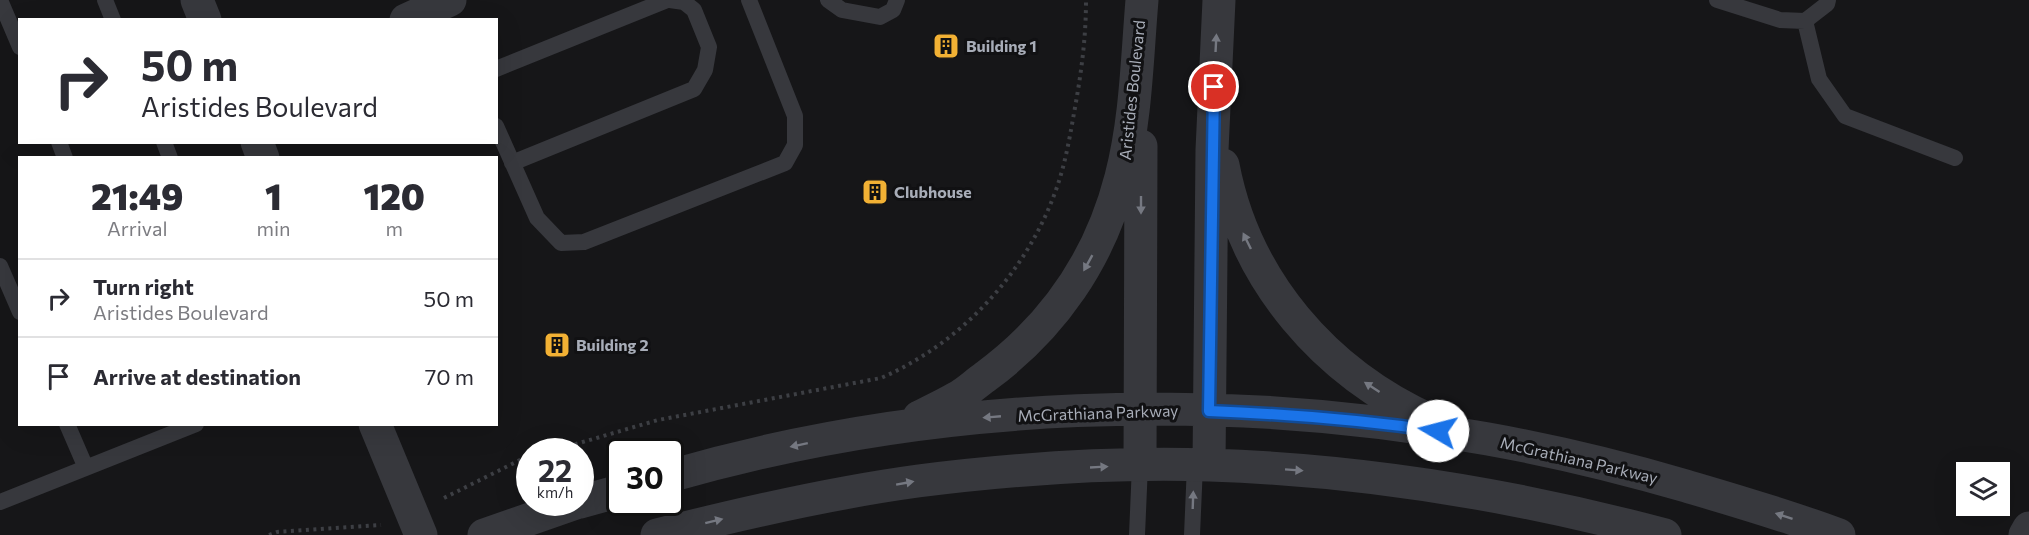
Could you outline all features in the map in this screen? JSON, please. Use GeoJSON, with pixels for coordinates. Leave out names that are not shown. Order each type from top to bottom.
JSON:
{"type":"FeatureCollection","features":[{"type":"Feature","properties":{"kind":"street"},"geometry":{"type":"LineString","coordinates":[[197,0],[204,18]]}},
{"type":"Feature","properties":{"kind":"street","name":"Aristides Boulevard"},"geometry":{"type":"LineString","coordinates":[[1140,465],[1142,0]]}},
{"type":"Feature","properties":{"kind":"street","name":"Aristides Boulevard"},"geometry":{"type":"LineString","coordinates":[[883,430],[919,417],[957,398],[1005,362],[1050,317],[1087,266],[1109,219],[1122,175],[1131,123],[1142,0]]}},
{"type":"Feature","properties":{"kind":"street"},"geometry":{"type":"LineString","coordinates":[[1202,465],[1209,411],[1214,87],[1219,0]]}},
{"type":"Feature","properties":{"kind":"street"},"geometry":{"type":"LineString","coordinates":[[1214,87],[1219,147],[1227,188],[1242,231],[1265,277],[1287,309],[1319,344],[1361,380],[1405,409],[1461,434]]}},
{"type":"Feature","properties":{"kind":"street","name":"McGrathiana Parkway"},"geometry":{"type":"LineString","coordinates":[[684,473],[804,444],[883,430],[1037,413],[1140,410],[1279,414],[1357,420],[1461,434],[1624,468],[1732,499],[1839,535]]}},
{"type":"Feature","properties":{"kind":"street"},"geometry":{"type":"LineString","coordinates":[[376,426],[421,535]]}},
{"type":"Feature","properties":{"kind":"street"},"geometry":{"type":"LineString","coordinates":[[657,535],[780,504],[917,481],[1022,471],[1140,465],[1202,465],[1337,473],[1453,488],[1596,517],[1665,535]]}},
{"type":"Feature","properties":{"kind":"street"},"geometry":{"type":"LineString","coordinates":[[484,535],[539,516]]}},
{"type":"Feature","properties":{"kind":"street"},"geometry":{"type":"LineString","coordinates":[[2025,535],[2029,528]]}},
{"type":"Feature","properties":{"kind":"lane"},"geometry":{"type":"LineString","coordinates":[[0,0],[18,42]]}},
{"type":"Feature","properties":{"kind":"lane"},"geometry":{"type":"LineString","coordinates":[[105,0],[112,18]]}},
{"type":"Feature","properties":{"kind":"lane"},"geometry":{"type":"LineString","coordinates":[[498,68],[668,0],[684,2],[694,10],[709,47],[705,69],[694,89],[512,162]]}},
{"type":"Feature","properties":{"kind":"lane"},"geometry":{"type":"LineString","coordinates":[[498,130],[537,218],[561,243],[584,242],[785,163],[795,145],[795,116],[748,0]]}},
{"type":"Feature","properties":{"kind":"lane"},"geometry":{"type":"LineString","coordinates":[[828,0],[842,10],[880,17],[893,10],[897,0]]}},
{"type":"Feature","properties":{"kind":"lane"},"geometry":{"type":"LineString","coordinates":[[1717,0],[1780,20],[1805,21],[1827,4],[1828,0]]}},
{"type":"Feature","properties":{"kind":"lane"},"geometry":{"type":"LineString","coordinates":[[1805,21],[1819,79],[1845,116],[1955,158]]}},
{"type":"Feature","properties":{"kind":"lane"},"geometry":{"type":"LineString","coordinates":[[0,266],[18,307]]}},
{"type":"Feature","properties":{"kind":"lane"},"geometry":{"type":"LineString","coordinates":[[68,426],[86,468]]}},
{"type":"Feature","properties":{"kind":"lane"},"geometry":{"type":"LineString","coordinates":[[0,502],[86,468],[177,428]]}},
{"type":"Feature","properties":{"kind":"lane"},"geometry":{"type":"LineString","coordinates":[[1137,535],[1140,465]]}},
{"type":"Feature","properties":{"kind":"lane"},"geometry":{"type":"LineString","coordinates":[[1192,535],[1202,465]]}},
{"type":"Feature","properties":{"kind":"path"},"geometry":{"type":"LineString","coordinates":[[594,439],[658,420],[881,378],[932,352],[980,312],[1027,251],[1045,217],[1060,180],[1072,124],[1086,34],[1086,0]]}},
{"type":"Feature","properties":{"kind":"path"},"geometry":{"type":"LineString","coordinates":[[444,498],[516,462]]}},
{"type":"Feature","properties":{"kind":"path"},"geometry":{"type":"LineString","coordinates":[[269,535],[277,532],[383,525]]}},
{"type":"Feature","properties":{"kind":"place","name":"Building 1"},"geometry":{"type":"Point","coordinates":[946,46]}},
{"type":"Feature","properties":{"kind":"place","name":"Clubhouse"},"geometry":{"type":"Point","coordinates":[875,192]}},
{"type":"Feature","properties":{"kind":"place","name":"Building 2"},"geometry":{"type":"Point","coordinates":[557,345]}},
{"type":"Feature","properties":{"kind":"route"},"geometry":{"type":"LineString","coordinates":[[1214,87],[1209,411],[1368,421],[1438,431]]}}]}
